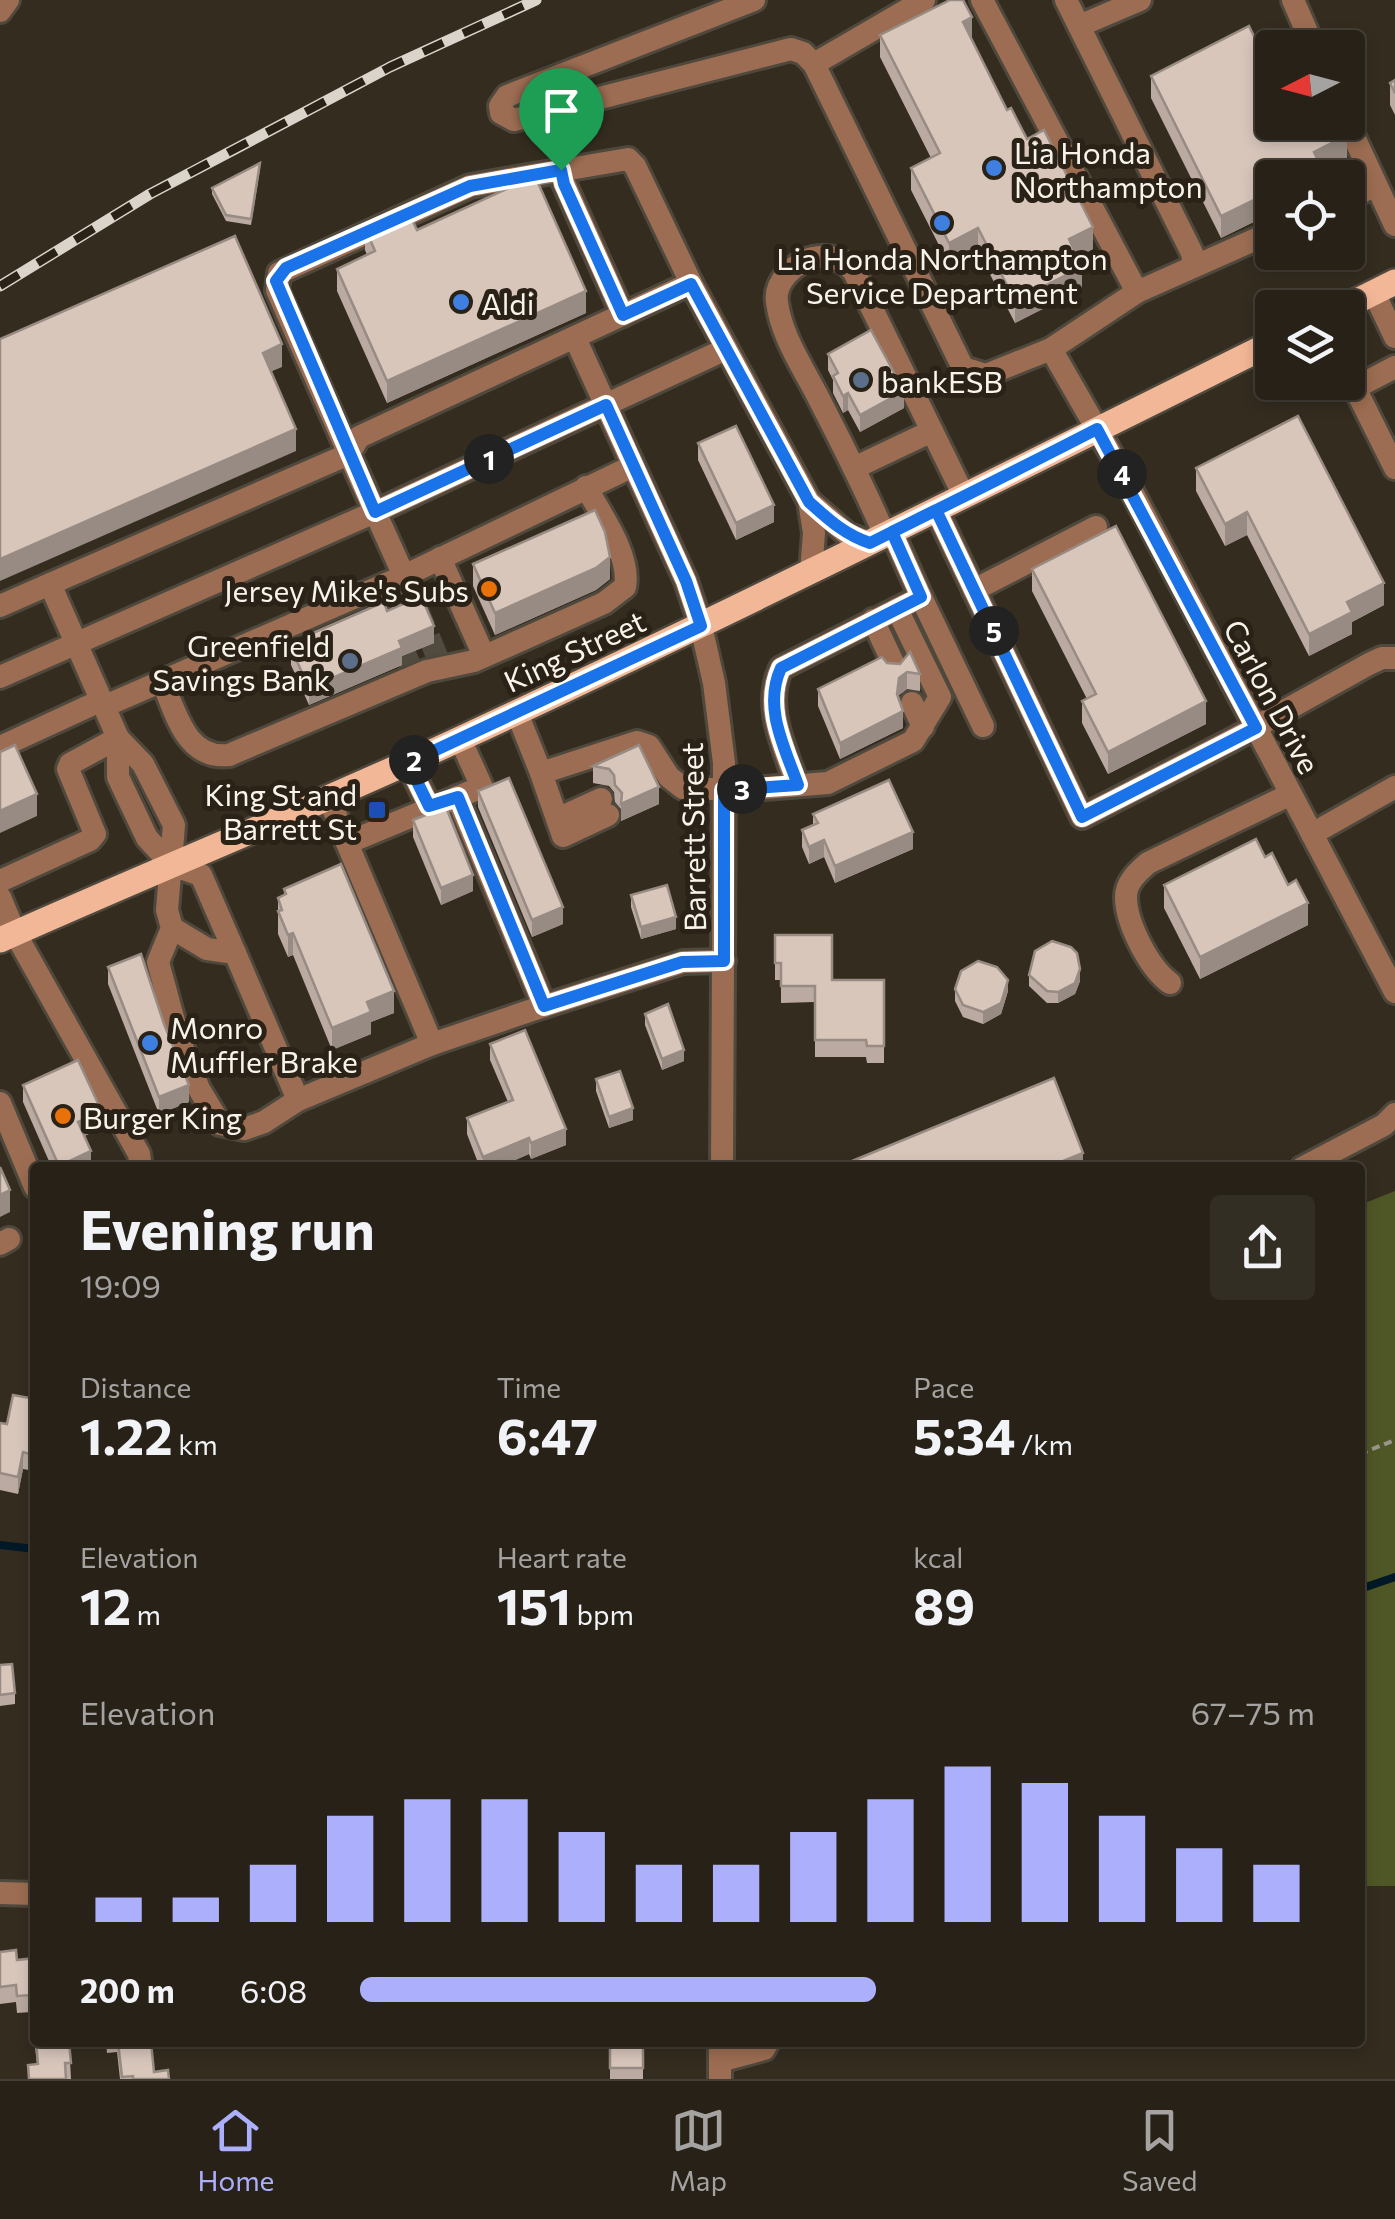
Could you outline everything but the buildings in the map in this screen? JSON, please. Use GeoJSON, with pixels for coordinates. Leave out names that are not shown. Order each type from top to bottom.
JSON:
{"type":"FeatureCollection","features":[{"type":"Feature","properties":{"kind":"main road","name":"King Street"},"geometry":{"type":"LineString","coordinates":[[7,936],[516,713],[701,626],[1255,350]]}},
{"type":"Feature","properties":{"kind":"street"},"geometry":{"type":"LineString","coordinates":[[0,11],[8,0]]}},
{"type":"Feature","properties":{"kind":"street"},"geometry":{"type":"LineString","coordinates":[[754,0],[508,96],[503,100],[501,113],[514,120],[791,49],[803,52],[814,64],[963,368],[986,374],[1051,349],[1137,292],[1255,239]]}},
{"type":"Feature","properties":{"kind":"street"},"geometry":{"type":"LineString","coordinates":[[814,64],[924,0]]}},
{"type":"Feature","properties":{"kind":"street"},"geometry":{"type":"LineString","coordinates":[[982,0],[1137,292]]}},
{"type":"Feature","properties":{"kind":"street"},"geometry":{"type":"LineString","coordinates":[[1066,0],[1192,253],[1194,266]]}},
{"type":"Feature","properties":{"kind":"street"},"geometry":{"type":"LineString","coordinates":[[1080,26],[1140,0]]}},
{"type":"Feature","properties":{"kind":"street"},"geometry":{"type":"LineString","coordinates":[[1293,0],[1306,30]]}},
{"type":"Feature","properties":{"kind":"street"},"geometry":{"type":"LineString","coordinates":[[1355,140],[1395,225]]}},
{"type":"Feature","properties":{"kind":"street"},"geometry":{"type":"LineString","coordinates":[[404,576],[278,290],[279,274],[470,186],[628,159],[809,502],[814,533],[811,572]]}},
{"type":"Feature","properties":{"kind":"street"},"geometry":{"type":"LineString","coordinates":[[561,170],[623,315]]}},
{"type":"Feature","properties":{"kind":"street"},"geometry":{"type":"LineString","coordinates":[[1365,190],[1375,186]]}},
{"type":"Feature","properties":{"kind":"street"},"geometry":{"type":"LineString","coordinates":[[964,496],[854,272],[846,262],[834,257],[810,258],[786,273],[776,299],[789,342],[854,468],[882,537],[921,597],[982,726]]}},
{"type":"Feature","properties":{"kind":"street"},"geometry":{"type":"LineString","coordinates":[[0,606],[349,454],[359,437],[691,284]]}},
{"type":"Feature","properties":{"kind":"street"},"geometry":{"type":"LineString","coordinates":[[1384,287],[1395,338]]}},
{"type":"Feature","properties":{"kind":"street","name":"Barrett Street"},"geometry":{"type":"LineString","coordinates":[[575,338],[686,581],[714,683],[724,790],[722,1162]]}},
{"type":"Feature","properties":{"kind":"street","name":"Carlon Drive"},"geometry":{"type":"LineString","coordinates":[[1051,349],[1395,992]]}},
{"type":"Feature","properties":{"kind":"street"},"geometry":{"type":"LineString","coordinates":[[0,677],[375,512],[726,350]]}},
{"type":"Feature","properties":{"kind":"street"},"geometry":{"type":"LineString","coordinates":[[1395,368],[1355,388],[1395,468]]}},
{"type":"Feature","properties":{"kind":"street"},"geometry":{"type":"LineString","coordinates":[[854,468],[932,431]]}},
{"type":"Feature","properties":{"kind":"street"},"geometry":{"type":"LineString","coordinates":[[0,748],[404,576],[634,466]]}},
{"type":"Feature","properties":{"kind":"street"},"geometry":{"type":"LineString","coordinates":[[162,682],[191,743],[218,756],[243,750],[427,671],[466,664],[604,603],[625,587],[627,575],[586,487]]}},
{"type":"Feature","properties":{"kind":"street"},"geometry":{"type":"LineString","coordinates":[[809,502],[847,534],[882,537]]}},
{"type":"Feature","properties":{"kind":"street"},"geometry":{"type":"LineString","coordinates":[[936,510],[1082,817],[1382,658],[1395,658]]}},
{"type":"Feature","properties":{"kind":"street"},"geometry":{"type":"LineString","coordinates":[[974,590],[1096,527]]}},
{"type":"Feature","properties":{"kind":"street"},"geometry":{"type":"LineString","coordinates":[[440,558],[484,656]]}},
{"type":"Feature","properties":{"kind":"street"},"geometry":{"type":"LineString","coordinates":[[50,584],[118,738],[118,777],[146,838],[172,866],[201,875],[298,1100]]}},
{"type":"Feature","properties":{"kind":"street"},"geometry":{"type":"LineString","coordinates":[[798,785],[775,719],[772,687],[781,668],[921,597]]}},
{"type":"Feature","properties":{"kind":"street"},"geometry":{"type":"LineString","coordinates":[[540,773],[638,742],[649,746],[660,781],[690,789],[828,783],[914,741],[940,697],[897,609]]}},
{"type":"Feature","properties":{"kind":"street"},"geometry":{"type":"LineString","coordinates":[[874,620],[895,667]]}},
{"type":"Feature","properties":{"kind":"street"},"geometry":{"type":"LineString","coordinates":[[912,703],[923,727]]}},
{"type":"Feature","properties":{"kind":"street"},"geometry":{"type":"LineString","coordinates":[[516,713],[560,828],[604,807]]}},
{"type":"Feature","properties":{"kind":"street"},"geometry":{"type":"LineString","coordinates":[[0,881],[90,840],[95,834],[68,770],[70,764],[118,738]]}},
{"type":"Feature","properties":{"kind":"street"},"geometry":{"type":"LineString","coordinates":[[348,842],[482,787],[460,739]]}},
{"type":"Feature","properties":{"kind":"street"},"geometry":{"type":"LineString","coordinates":[[408,763],[429,806]]}},
{"type":"Feature","properties":{"kind":"street"},"geometry":{"type":"LineString","coordinates":[[1312,834],[1395,787]]}},
{"type":"Feature","properties":{"kind":"street"},"geometry":{"type":"LineString","coordinates":[[1170,983],[1155,968],[1131,920],[1126,896],[1132,880],[1148,863],[1291,794]]}},
{"type":"Feature","properties":{"kind":"street"},"geometry":{"type":"LineString","coordinates":[[458,797],[544,1006]]}},
{"type":"Feature","properties":{"kind":"street"},"geometry":{"type":"LineString","coordinates":[[329,798],[432,1044]]}},
{"type":"Feature","properties":{"kind":"street"},"geometry":{"type":"LineString","coordinates":[[172,866],[167,910],[172,928],[158,962],[162,985],[198,1089],[220,1124],[244,1129],[264,1122],[298,1100],[432,1044],[682,962],[724,961]]}},
{"type":"Feature","properties":{"kind":"street"},"geometry":{"type":"LineString","coordinates":[[0,897],[7,936],[139,1154],[140,1162]]}},
{"type":"Feature","properties":{"kind":"street"},"geometry":{"type":"LineString","coordinates":[[172,928],[206,948],[235,953]]}},
{"type":"Feature","properties":{"kind":"street"},"geometry":{"type":"LineString","coordinates":[[0,1102],[30,1175]]}},
{"type":"Feature","properties":{"kind":"street"},"geometry":{"type":"LineString","coordinates":[[1313,1162],[1384,1125],[1395,1114]]}},
{"type":"Feature","properties":{"kind":"street"},"geometry":{"type":"LineString","coordinates":[[0,1893],[30,1894]]}},
{"type":"Feature","properties":{"kind":"street"},"geometry":{"type":"LineString","coordinates":[[720,2061],[765,2047]]}},
{"type":"Feature","properties":{"kind":"path"},"geometry":{"type":"LineString","coordinates":[[1365,1452],[1395,1440]]}},
{"type":"Feature","properties":{"kind":"green space"},"geometry":{"type":"Polygon","coordinates":[[[1395,1191],[1395,1886],[1365,1886],[1365,1203],[1395,1191]]]}},
{"type":"Feature","properties":{"kind":"waterway"},"geometry":{"type":"LineString","coordinates":[[0,1545],[30,1548]]}},
{"type":"Feature","properties":{"kind":"waterway"},"geometry":{"type":"LineString","coordinates":[[1365,1587],[1395,1577]]}},
{"type":"Feature","properties":{"kind":"tunnel"},"geometry":{"type":"LineString","coordinates":[[404,576],[441,666]]}},
{"type":"Feature","properties":{"kind":"tunnel"},"geometry":{"type":"LineString","coordinates":[[378,589],[415,677]]}},
{"type":"Feature","properties":{"kind":"railway"},"geometry":{"type":"LineString","coordinates":[[0,286],[150,194],[390,67],[536,0]]}},
{"type":"Feature","properties":{"kind":"place","name":"Lia Honda Northampton"},"geometry":{"type":"Point","coordinates":[994,168]}},
{"type":"Feature","properties":{"kind":"place","name":"Lia Honda Northampton Service Department"},"geometry":{"type":"Point","coordinates":[942,223]}},
{"type":"Feature","properties":{"kind":"place","name":"Aldi"},"geometry":{"type":"Point","coordinates":[461,302]}},
{"type":"Feature","properties":{"kind":"place","name":"bankESB"},"geometry":{"type":"Point","coordinates":[861,380]}},
{"type":"Feature","properties":{"kind":"place","name":"Jersey Mike's Subs"},"geometry":{"type":"Point","coordinates":[489,589]}},
{"type":"Feature","properties":{"kind":"place","name":"Greenfield Savings Bank"},"geometry":{"type":"Point","coordinates":[350,661]}},
{"type":"Feature","properties":{"kind":"place","name":"King St and Barrett St"},"geometry":{"type":"Point","coordinates":[377,810]}},
{"type":"Feature","properties":{"kind":"place","name":"Monro Muffler Brake"},"geometry":{"type":"Point","coordinates":[150,1043]}},
{"type":"Feature","properties":{"kind":"place","name":"Burger King"},"geometry":{"type":"Point","coordinates":[63,1116]}},
{"type":"Feature","properties":{"kind":"route"},"geometry":{"type":"LineString","coordinates":[[561,170],[470,186],[286,268],[276,281],[375,512],[606,405],[688,587],[701,626],[408,763],[429,806],[458,797],[544,1006],[682,962],[724,961],[724,790],[798,785],[775,719],[772,687],[781,668],[921,597],[892,532],[936,510],[964,496],[1097,429],[1256,728],[1082,817],[936,510],[870,543],[847,534],[817,510],[809,502],[691,284],[623,315],[561,170]]}}]}
